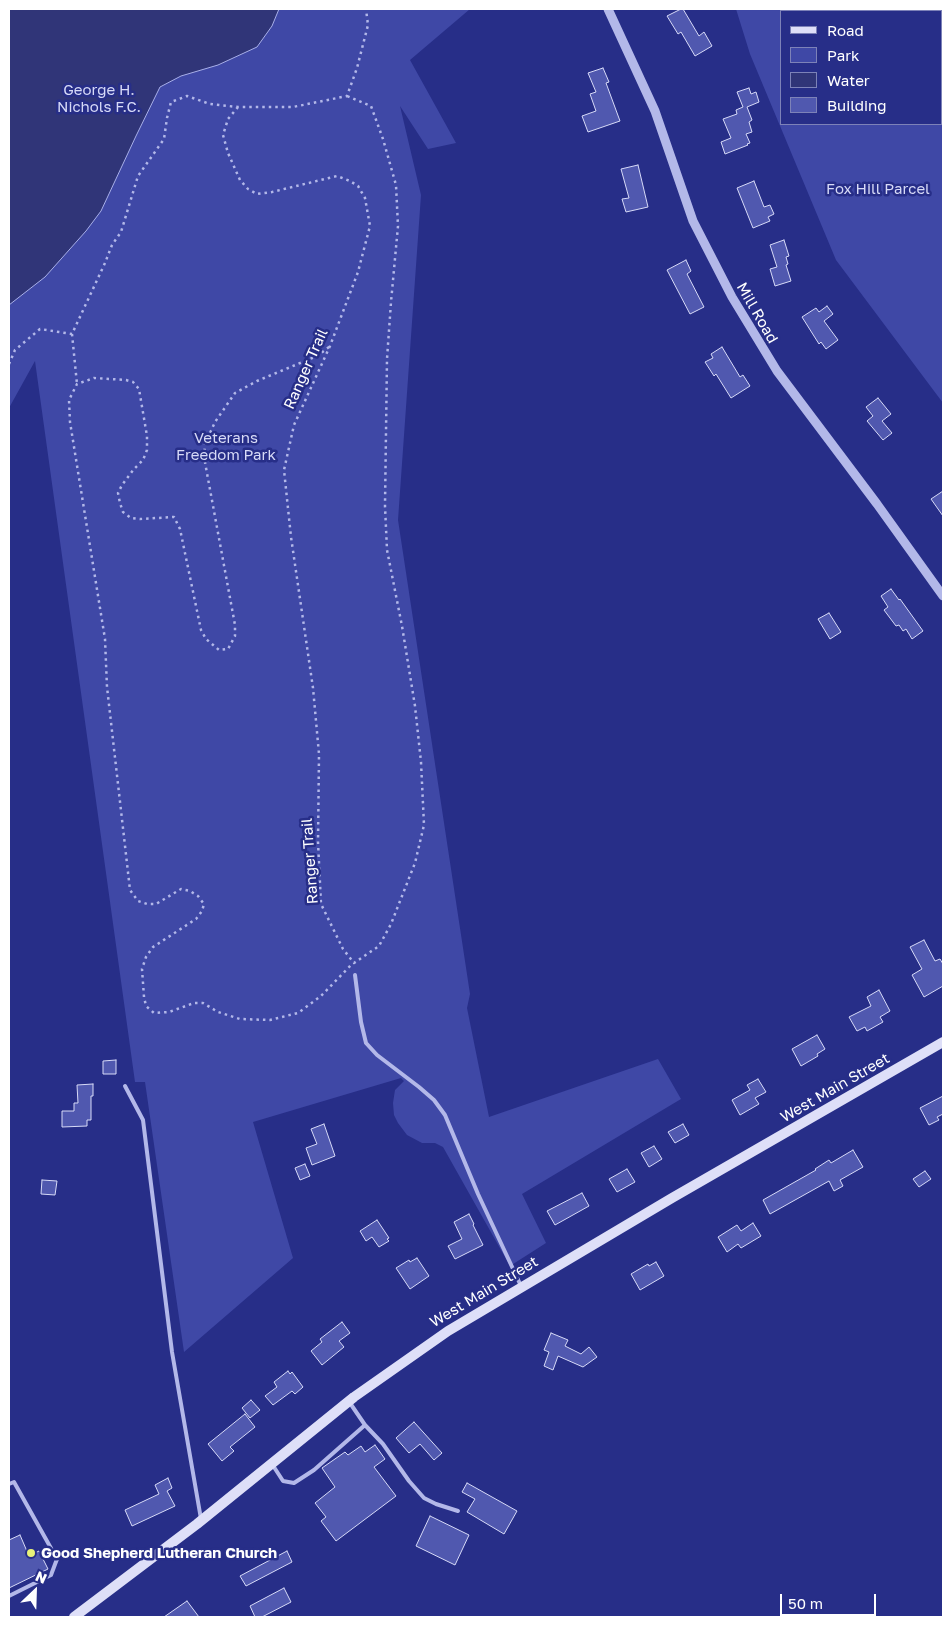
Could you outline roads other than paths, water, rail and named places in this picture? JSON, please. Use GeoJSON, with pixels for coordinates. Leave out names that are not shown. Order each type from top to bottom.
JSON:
{"type":"FeatureCollection","features":[{"type":"Feature","properties":{"kind":"main road","name":"West Main Street"},"geometry":{"type":"LineString","coordinates":[[74,1617],[201,1521],[348,1402],[440,1336],[521,1286],[943,1042]]}},
{"type":"Feature","properties":{"kind":"street","name":"Mill Road"},"geometry":{"type":"LineString","coordinates":[[608,9],[655,111],[693,220],[732,298],[777,372],[878,504],[943,596]]}},
{"type":"Feature","properties":{"kind":"lane"},"geometry":{"type":"LineString","coordinates":[[355,976],[361,1022],[366,1043],[377,1055],[434,1100],[445,1115],[478,1194],[521,1286]]}},
{"type":"Feature","properties":{"kind":"lane"},"geometry":{"type":"LineString","coordinates":[[126,1086],[143,1120],[172,1352],[201,1521]]}},
{"type":"Feature","properties":{"kind":"lane"},"geometry":{"type":"LineString","coordinates":[[348,1402],[364,1426],[382,1444],[424,1498],[458,1511]]}},
{"type":"Feature","properties":{"kind":"lane"},"geometry":{"type":"LineString","coordinates":[[271,1464],[283,1480],[294,1483],[314,1470],[364,1426]]}},
{"type":"Feature","properties":{"kind":"lane"},"geometry":{"type":"LineString","coordinates":[[9,1484],[14,1482],[57,1559],[50,1575],[9,1596]]}},
{"type":"Feature","properties":{"kind":"water"},"geometry":{"type":"Polygon","coordinates":[[[9,9],[279,9],[272,26],[257,47],[218,65],[181,76],[160,87],[101,211],[86,231],[45,277],[9,305],[9,9]]]}},
{"type":"Feature","properties":{"kind":"place","name":"Good Shepherd Lutheran Church"},"geometry":{"type":"Point","coordinates":[31,1553]}},
{"type":"Feature","properties":{"kind":"park label","name":"George H. Nichols F.C."},"geometry":{"type":"Point","coordinates":[99,98]}},
{"type":"Feature","properties":{"kind":"park label","name":"Fox Hill Parcel"},"geometry":{"type":"Point","coordinates":[878,189]}},
{"type":"Feature","properties":{"kind":"park label","name":"Veterans Freedom Park"},"geometry":{"type":"Point","coordinates":[226,446]}}]}
